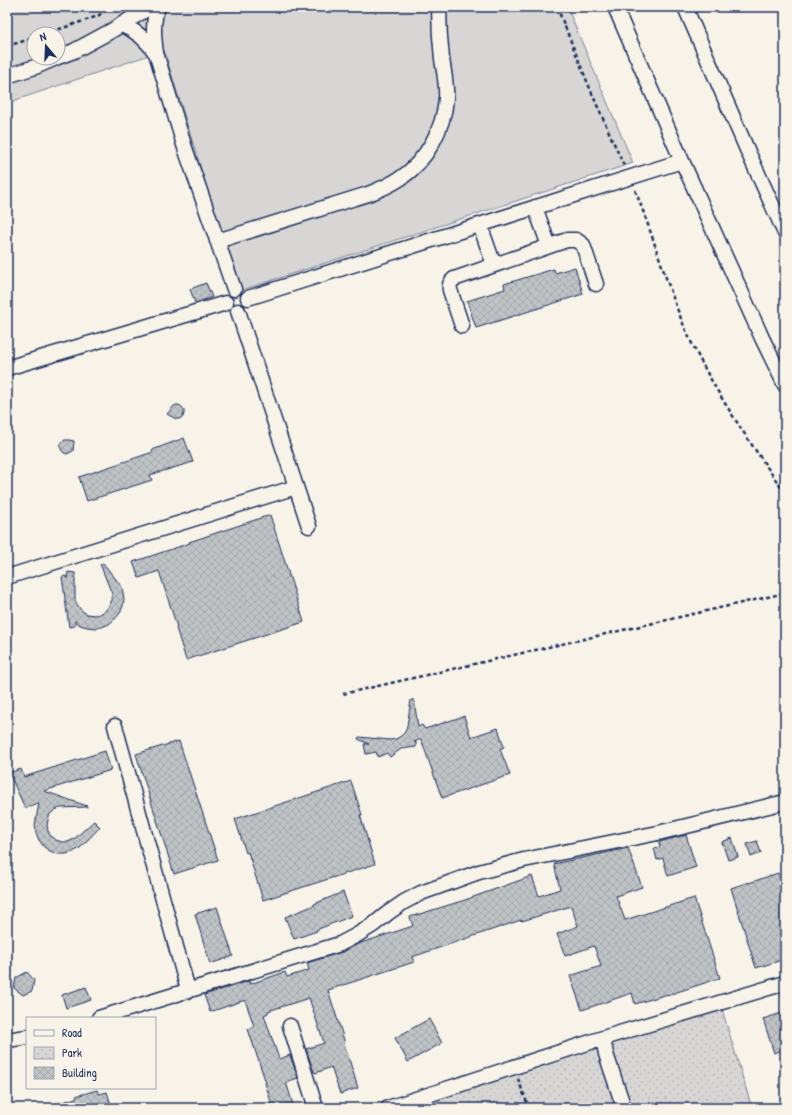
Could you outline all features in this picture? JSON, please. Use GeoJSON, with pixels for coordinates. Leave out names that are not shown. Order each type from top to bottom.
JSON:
{"type":"FeatureCollection","features":[{"type":"Feature","properties":{"kind":"lane"},"geometry":{"type":"LineString","coordinates":[[66,54],[122,25],[150,7]]}},
{"type":"Feature","properties":{"kind":"lane"},"geometry":{"type":"LineString","coordinates":[[158,7],[154,24],[156,53],[185,148],[234,289]]}},
{"type":"Feature","properties":{"kind":"lane"},"geometry":{"type":"LineString","coordinates":[[217,241],[374,192],[401,178],[415,166],[437,135],[443,117],[446,99],[438,7]]}},
{"type":"Feature","properties":{"kind":"lane"},"geometry":{"type":"LineString","coordinates":[[615,7],[682,161],[762,338],[785,385]]}},
{"type":"Feature","properties":{"kind":"lane"},"geometry":{"type":"LineString","coordinates":[[685,7],[785,233]]}},
{"type":"Feature","properties":{"kind":"lane"},"geometry":{"type":"LineString","coordinates":[[122,25],[132,29],[142,36],[156,53]]}},
{"type":"Feature","properties":{"kind":"lane"},"geometry":{"type":"LineString","coordinates":[[7,76],[37,66]]}},
{"type":"Feature","properties":{"kind":"lane"},"geometry":{"type":"LineString","coordinates":[[248,298],[682,161]]}},
{"type":"Feature","properties":{"kind":"lane"},"geometry":{"type":"LineString","coordinates":[[535,207],[549,246]]}},
{"type":"Feature","properties":{"kind":"lane"},"geometry":{"type":"LineString","coordinates":[[480,225],[494,265]]}},
{"type":"Feature","properties":{"kind":"lane"},"geometry":{"type":"LineString","coordinates":[[462,326],[449,286],[454,279],[571,239],[580,242],[585,249],[596,284]]}},
{"type":"Feature","properties":{"kind":"lane"},"geometry":{"type":"LineString","coordinates":[[234,289],[242,291],[248,298],[247,304],[244,308],[238,311],[233,310],[226,303],[226,297],[229,292],[234,289]]}},
{"type":"Feature","properties":{"kind":"lane"},"geometry":{"type":"LineString","coordinates":[[7,368],[226,303]]}},
{"type":"Feature","properties":{"kind":"lane"},"geometry":{"type":"LineString","coordinates":[[238,311],[309,526]]}},
{"type":"Feature","properties":{"kind":"lane"},"geometry":{"type":"LineString","coordinates":[[7,577],[296,487]]}},
{"type":"Feature","properties":{"kind":"lane"},"geometry":{"type":"LineString","coordinates":[[115,726],[188,990]]}},
{"type":"Feature","properties":{"kind":"lane"},"geometry":{"type":"LineString","coordinates":[[102,1017],[340,944],[373,925],[404,902],[421,893],[479,872],[524,860],[658,833],[785,802]]}},
{"type":"Feature","properties":{"kind":"lane"},"geometry":{"type":"LineString","coordinates":[[388,1108],[603,1038],[785,983]]}},
{"type":"Feature","properties":{"kind":"lane"},"geometry":{"type":"LineString","coordinates":[[290,1026],[316,1108]]}},
{"type":"Feature","properties":{"kind":"lane"},"geometry":{"type":"LineString","coordinates":[[7,1040],[26,1037]]}},
{"type":"Feature","properties":{"kind":"lane"},"geometry":{"type":"LineString","coordinates":[[603,1038],[606,1054],[624,1108]]}},
{"type":"Feature","properties":{"kind":"path"},"geometry":{"type":"LineString","coordinates":[[66,27],[98,16],[109,7]]}},
{"type":"Feature","properties":{"kind":"path"},"geometry":{"type":"LineString","coordinates":[[557,7],[592,96],[629,177],[686,331],[720,397],[785,492]]}},
{"type":"Feature","properties":{"kind":"path"},"geometry":{"type":"LineString","coordinates":[[7,46],[26,40]]}},
{"type":"Feature","properties":{"kind":"path"},"geometry":{"type":"LineString","coordinates":[[343,694],[785,593]]}},
{"type":"Feature","properties":{"kind":"path"},"geometry":{"type":"LineString","coordinates":[[514,1068],[529,1108]]}},
{"type":"Feature","properties":{"kind":"green space"},"geometry":{"type":"Polygon","coordinates":[[[7,7],[567,7],[633,163],[239,291],[164,50],[7,103],[7,7]]]}},
{"type":"Feature","properties":{"kind":"green space"},"geometry":{"type":"Polygon","coordinates":[[[720,1003],[752,1108],[393,1108],[720,1003]]]}},
{"type":"Feature","properties":{"kind":"building"},"geometry":{"type":"Polygon","coordinates":[[[575,267],[583,294],[476,328],[467,301],[505,289],[504,284],[554,269],[555,273],[575,267]]]}},
{"type":"Feature","properties":{"kind":"building"},"geometry":{"type":"Polygon","coordinates":[[[206,283],[212,297],[195,303],[190,289],[206,283]]]}},
{"type":"Feature","properties":{"kind":"building"},"geometry":{"type":"Polygon","coordinates":[[[176,405],[179,405],[184,410],[183,417],[179,419],[167,414],[176,405]]]}},
{"type":"Feature","properties":{"kind":"building"},"geometry":{"type":"Polygon","coordinates":[[[184,438],[193,462],[150,475],[152,480],[87,501],[79,477],[153,452],[152,450],[184,438]]]}},
{"type":"Feature","properties":{"kind":"building"},"geometry":{"type":"Polygon","coordinates":[[[65,440],[74,441],[73,451],[66,454],[60,446],[65,440]]]}},
{"type":"Feature","properties":{"kind":"building"},"geometry":{"type":"Polygon","coordinates":[[[270,515],[304,622],[186,660],[159,571],[139,578],[133,562],[270,515]]]}},
{"type":"Feature","properties":{"kind":"building"},"geometry":{"type":"Polygon","coordinates":[[[103,563],[122,587],[124,599],[120,613],[109,624],[102,627],[87,627],[80,625],[75,621],[75,626],[69,627],[62,577],[66,576],[67,579],[68,572],[75,573],[75,600],[78,606],[87,614],[100,614],[105,611],[112,600],[112,594],[100,564],[103,563]]]}},
{"type":"Feature","properties":{"kind":"building"},"geometry":{"type":"Polygon","coordinates":[[[411,700],[414,700],[418,727],[422,725],[425,729],[464,716],[471,737],[498,728],[504,747],[500,749],[510,775],[442,798],[421,739],[414,742],[416,742],[416,747],[401,749],[390,757],[387,753],[378,757],[376,752],[366,754],[364,744],[369,744],[358,739],[359,737],[390,740],[401,736],[405,732],[407,726],[411,700]]]}},
{"type":"Feature","properties":{"kind":"building"},"geometry":{"type":"Polygon","coordinates":[[[179,741],[218,860],[174,874],[136,754],[179,741]]]}},
{"type":"Feature","properties":{"kind":"building"},"geometry":{"type":"Polygon","coordinates":[[[105,751],[111,770],[44,791],[87,806],[60,808],[50,814],[47,825],[51,837],[62,842],[68,842],[74,839],[94,821],[100,827],[80,848],[73,852],[58,854],[50,851],[44,847],[36,833],[35,825],[39,803],[25,808],[9,773],[21,769],[24,777],[105,751]]]}},
{"type":"Feature","properties":{"kind":"building"},"geometry":{"type":"Polygon","coordinates":[[[351,781],[375,864],[263,900],[248,852],[246,853],[235,819],[351,781]]]}},
{"type":"Feature","properties":{"kind":"building"},"geometry":{"type":"Polygon","coordinates":[[[686,835],[696,867],[668,876],[663,858],[657,860],[654,848],[660,847],[659,842],[686,835]]]}},
{"type":"Feature","properties":{"kind":"building"},"geometry":{"type":"Polygon","coordinates":[[[732,838],[738,857],[728,860],[722,842],[732,838]]]}},
{"type":"Feature","properties":{"kind":"building"},"geometry":{"type":"Polygon","coordinates":[[[757,841],[761,853],[751,857],[747,844],[757,841]]]}},
{"type":"Feature","properties":{"kind":"building"},"geometry":{"type":"Polygon","coordinates":[[[628,848],[642,887],[616,896],[625,920],[694,898],[720,978],[635,1004],[632,993],[582,1010],[570,976],[601,966],[594,946],[565,956],[557,934],[578,926],[571,906],[522,921],[521,920],[412,957],[414,962],[328,990],[358,1088],[340,1094],[331,1067],[316,1073],[314,1072],[306,1049],[324,1043],[309,998],[268,1011],[268,1013],[264,1015],[279,1059],[290,1055],[298,1078],[286,1082],[294,1108],[273,1108],[248,1029],[254,1026],[245,1000],[210,1012],[204,995],[249,981],[250,984],[285,972],[287,977],[309,970],[307,963],[413,926],[410,917],[465,900],[532,876],[539,896],[560,889],[554,864],[628,848]]]}},
{"type":"Feature","properties":{"kind":"building"},"geometry":{"type":"Polygon","coordinates":[[[778,873],[785,895],[785,959],[756,968],[731,888],[778,873]]]}},
{"type":"Feature","properties":{"kind":"building"},"geometry":{"type":"Polygon","coordinates":[[[343,892],[352,916],[294,939],[285,917],[343,892]]]}},
{"type":"Feature","properties":{"kind":"building"},"geometry":{"type":"Polygon","coordinates":[[[217,907],[233,956],[210,964],[195,914],[217,907]]]}},
{"type":"Feature","properties":{"kind":"building"},"geometry":{"type":"Polygon","coordinates":[[[27,972],[34,980],[32,991],[23,995],[14,988],[16,978],[27,972]]]}},
{"type":"Feature","properties":{"kind":"building"},"geometry":{"type":"Polygon","coordinates":[[[86,987],[91,1000],[66,1008],[62,995],[86,987]]]}},
{"type":"Feature","properties":{"kind":"building"},"geometry":{"type":"Polygon","coordinates":[[[785,1012],[785,1049],[774,1053],[763,1019],[785,1012]]]}},
{"type":"Feature","properties":{"kind":"building"},"geometry":{"type":"Polygon","coordinates":[[[429,1019],[442,1043],[408,1062],[395,1038],[429,1019]]]}},
{"type":"Feature","properties":{"kind":"building"},"geometry":{"type":"Polygon","coordinates":[[[97,1090],[99,1094],[107,1092],[112,1108],[54,1108],[53,1105],[97,1090]]]}}]}
